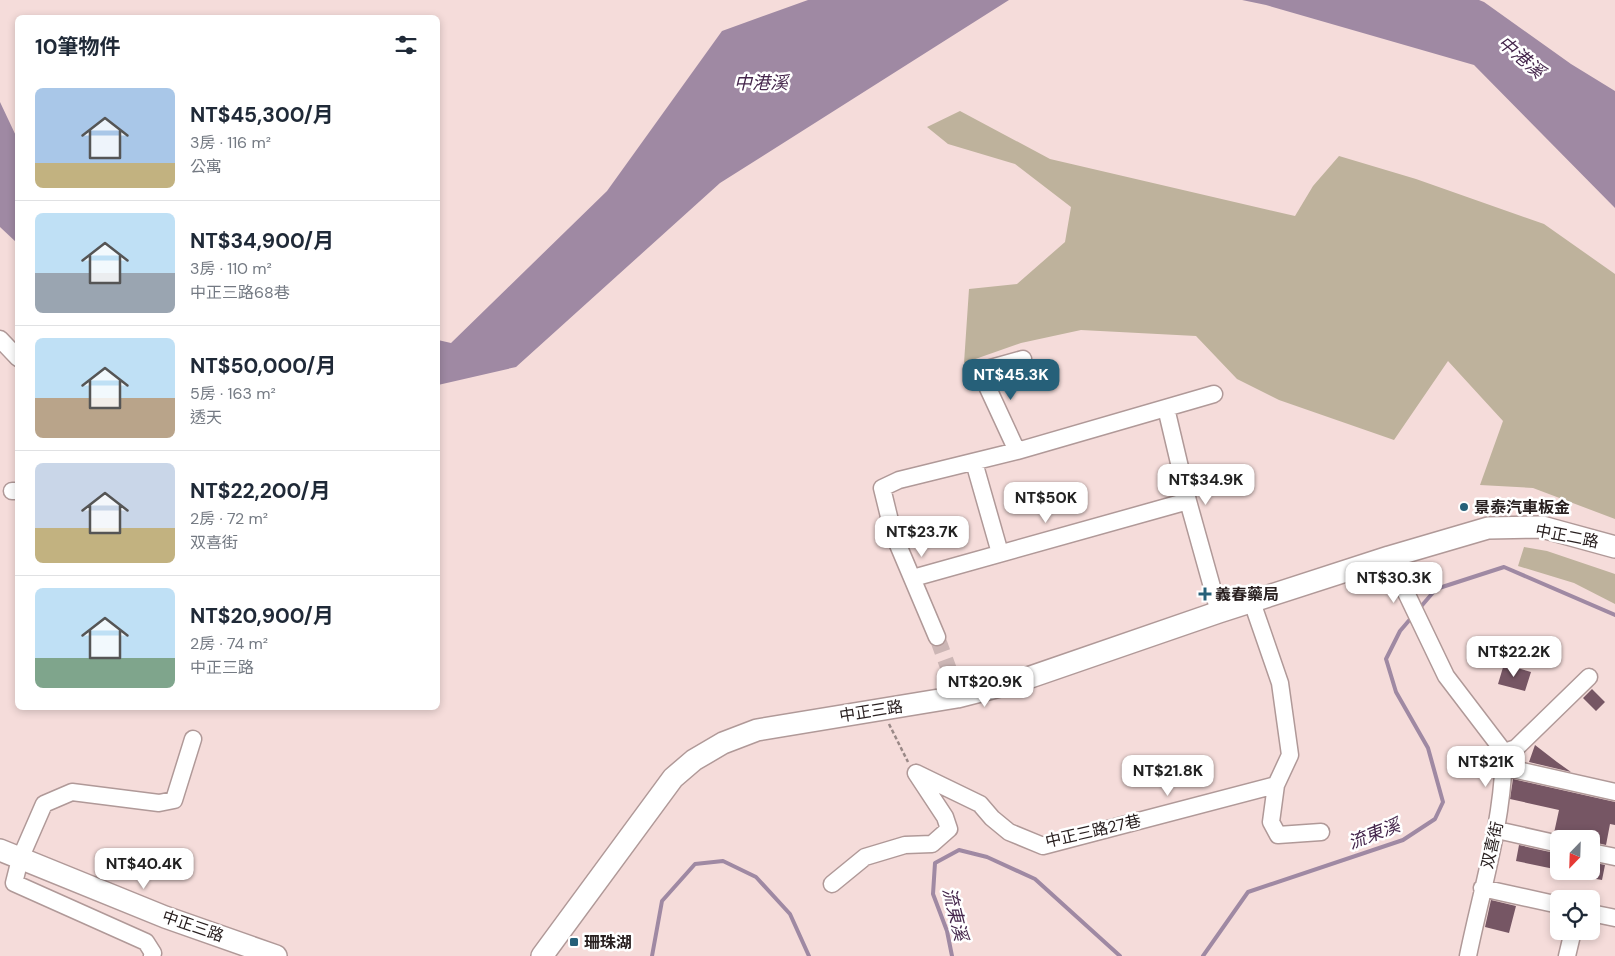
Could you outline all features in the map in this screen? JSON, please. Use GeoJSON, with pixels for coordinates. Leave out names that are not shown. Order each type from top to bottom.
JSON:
{"type":"FeatureCollection","features":[{"type":"Feature","properties":{"kind":"main road","name":"中正二路"},"geometry":{"type":"LineString","coordinates":[[1488,528],[1542,527],[1615,547]]}},
{"type":"Feature","properties":{"kind":"main road","name":"中正三路"},"geometry":{"type":"LineString","coordinates":[[542,956],[673,778],[694,760],[723,743],[757,730],[882,709],[955,687],[1016,682],[1219,612],[1389,557],[1488,528]]}},
{"type":"Feature","properties":{"kind":"main road","name":"中正三路"},"geometry":{"type":"LineString","coordinates":[[0,850],[165,917],[276,956]]}},
{"type":"Feature","properties":{"kind":"street"},"geometry":{"type":"LineString","coordinates":[[0,339],[15,355]]}},
{"type":"Feature","properties":{"kind":"street"},"geometry":{"type":"LineString","coordinates":[[1017,451],[980,371],[1023,359]]}},
{"type":"Feature","properties":{"kind":"street"},"geometry":{"type":"LineString","coordinates":[[936,637],[893,532],[882,488],[899,480],[1017,451],[1214,394]]}},
{"type":"Feature","properties":{"kind":"street"},"geometry":{"type":"LineString","coordinates":[[1166,408],[1188,501],[1219,612]]}},
{"type":"Feature","properties":{"kind":"street"},"geometry":{"type":"LineString","coordinates":[[974,462],[1000,553]]}},
{"type":"Feature","properties":{"kind":"street"},"geometry":{"type":"LineString","coordinates":[[913,578],[1188,501]]}},
{"type":"Feature","properties":{"kind":"street"},"geometry":{"type":"LineString","coordinates":[[1389,557],[1446,676],[1504,759],[1615,792]]}},
{"type":"Feature","properties":{"kind":"street"},"geometry":{"type":"LineString","coordinates":[[1252,602],[1280,683],[1290,755],[1276,785],[1271,822],[1278,835],[1321,832]]}},
{"type":"Feature","properties":{"kind":"street"},"geometry":{"type":"LineString","coordinates":[[1504,759],[1589,677]]}},
{"type":"Feature","properties":{"kind":"street"},"geometry":{"type":"LineString","coordinates":[[152,956],[153,953],[146,942],[14,884],[20,859],[44,804],[72,792],[159,803],[174,800],[194,738]]}},
{"type":"Feature","properties":{"kind":"street","name":"双喜街"},"geometry":{"type":"LineString","coordinates":[[1468,956],[1482,888],[1497,830],[1504,759]]}},
{"type":"Feature","properties":{"kind":"street"},"geometry":{"type":"LineString","coordinates":[[832,884],[865,857],[905,845],[932,844],[949,829],[945,817],[916,773]]}},
{"type":"Feature","properties":{"kind":"street","name":"中正三路27巷"},"geometry":{"type":"LineString","coordinates":[[916,773],[980,804],[992,818],[1009,832],[1044,846],[1276,785]]}},
{"type":"Feature","properties":{"kind":"street"},"geometry":{"type":"LineString","coordinates":[[1497,830],[1550,842]]}},
{"type":"Feature","properties":{"kind":"street"},"geometry":{"type":"LineString","coordinates":[[1600,854],[1615,857]]}},
{"type":"Feature","properties":{"kind":"street"},"geometry":{"type":"LineString","coordinates":[[1482,888],[1550,903]]}},
{"type":"Feature","properties":{"kind":"street"},"geometry":{"type":"LineString","coordinates":[[1600,915],[1615,918]]}},
{"type":"Feature","properties":{"kind":"street"},"geometry":{"type":"LineString","coordinates":[[1567,956],[1571,940]]}},
{"type":"Feature","properties":{"kind":"path"},"geometry":{"type":"LineString","coordinates":[[882,709],[902,753],[916,773]]}},
{"type":"Feature","properties":{"kind":"shaded area"},"geometry":{"type":"Polygon","coordinates":[[[960,111],[1050,159],[1295,216],[1313,186],[1339,156],[1416,179],[1544,224],[1615,274],[1615,519],[1533,488],[1480,485],[1503,421],[1448,361],[1394,440],[1279,400],[1237,379],[1196,336],[1081,330],[1021,343],[964,363],[969,289],[1017,284],[1065,242],[1071,207],[1015,164],[948,144],[927,127],[960,111]]]}},
{"type":"Feature","properties":{"kind":"shaded area"},"geometry":{"type":"Polygon","coordinates":[[[1524,547],[1547,551],[1615,574],[1615,604],[1574,583],[1518,566],[1524,547]]]}},
{"type":"Feature","properties":{"kind":"water","name":"中港溪"},"geometry":{"type":"Polygon","coordinates":[[[808,0],[1009,0],[720,183],[516,367],[440,385],[440,340],[451,343],[607,191],[722,31],[808,0]]]}},
{"type":"Feature","properties":{"kind":"water","name":"中港溪"},"geometry":{"type":"Polygon","coordinates":[[[1242,0],[1479,0],[1484,2],[1571,64],[1615,91],[1615,208],[1474,65],[1266,5],[1242,0]]]}},
{"type":"Feature","properties":{"kind":"water"},"geometry":{"type":"Polygon","coordinates":[[[0,102],[15,134],[15,241],[0,227],[0,102]]]}},
{"type":"Feature","properties":{"kind":"building"},"geometry":{"type":"Polygon","coordinates":[[[1504,664],[1531,672],[1525,691],[1498,684],[1504,664]]]}},
{"type":"Feature","properties":{"kind":"building"},"geometry":{"type":"Polygon","coordinates":[[[1592,689],[1605,702],[1596,711],[1583,698],[1592,689]]]}},
{"type":"Feature","properties":{"kind":"building"},"geometry":{"type":"Polygon","coordinates":[[[1535,745],[1557,762],[1571,772],[1529,762],[1535,745]]]}},
{"type":"Feature","properties":{"kind":"building"},"geometry":{"type":"Polygon","coordinates":[[[1513,779],[1615,802],[1615,825],[1610,824],[1606,845],[1600,844],[1600,830],[1555,830],[1559,810],[1510,799],[1513,779]]]}},
{"type":"Feature","properties":{"kind":"building"},"geometry":{"type":"Polygon","coordinates":[[[1519,845],[1550,852],[1550,868],[1516,861],[1519,845]]]}},
{"type":"Feature","properties":{"kind":"building"},"geometry":{"type":"Polygon","coordinates":[[[1600,864],[1605,865],[1602,880],[1600,880],[1600,864]]]}},
{"type":"Feature","properties":{"kind":"building"},"geometry":{"type":"Polygon","coordinates":[[[1491,900],[1516,906],[1509,933],[1485,927],[1491,900]]]}},
{"type":"Feature","properties":{"kind":"waterway","name":"流東溪"},"geometry":{"type":"LineString","coordinates":[[1418,610],[1436,589],[1504,567],[1615,615]]}},
{"type":"Feature","properties":{"kind":"waterway","name":"流東溪"},"geometry":{"type":"LineString","coordinates":[[1203,956],[1248,892],[1403,840],[1435,819],[1443,802],[1428,748],[1396,692],[1386,659],[1400,631],[1412,617]]}},
{"type":"Feature","properties":{"kind":"waterway","name":"流東溪"},"geometry":{"type":"LineString","coordinates":[[952,956],[947,931],[933,894],[935,863],[959,850],[987,857],[1035,879],[1120,956]]}},
{"type":"Feature","properties":{"kind":"waterway","name":"流東溪"},"geometry":{"type":"LineString","coordinates":[[652,956],[662,901],[695,864],[723,861],[756,877],[790,914],[809,956]]}},
{"type":"Feature","properties":{"kind":"tunnel"},"geometry":{"type":"LineString","coordinates":[[937,637],[952,678]]}},
{"type":"Feature","properties":{"kind":"place","name":"景泰汽車板金"},"geometry":{"type":"Point","coordinates":[1464,507]}},
{"type":"Feature","properties":{"kind":"place","name":"義春藥局"},"geometry":{"type":"Point","coordinates":[1205,594]}},
{"type":"Feature","properties":{"kind":"place","name":"珊珠湖"},"geometry":{"type":"Point","coordinates":[574,942]}}]}
